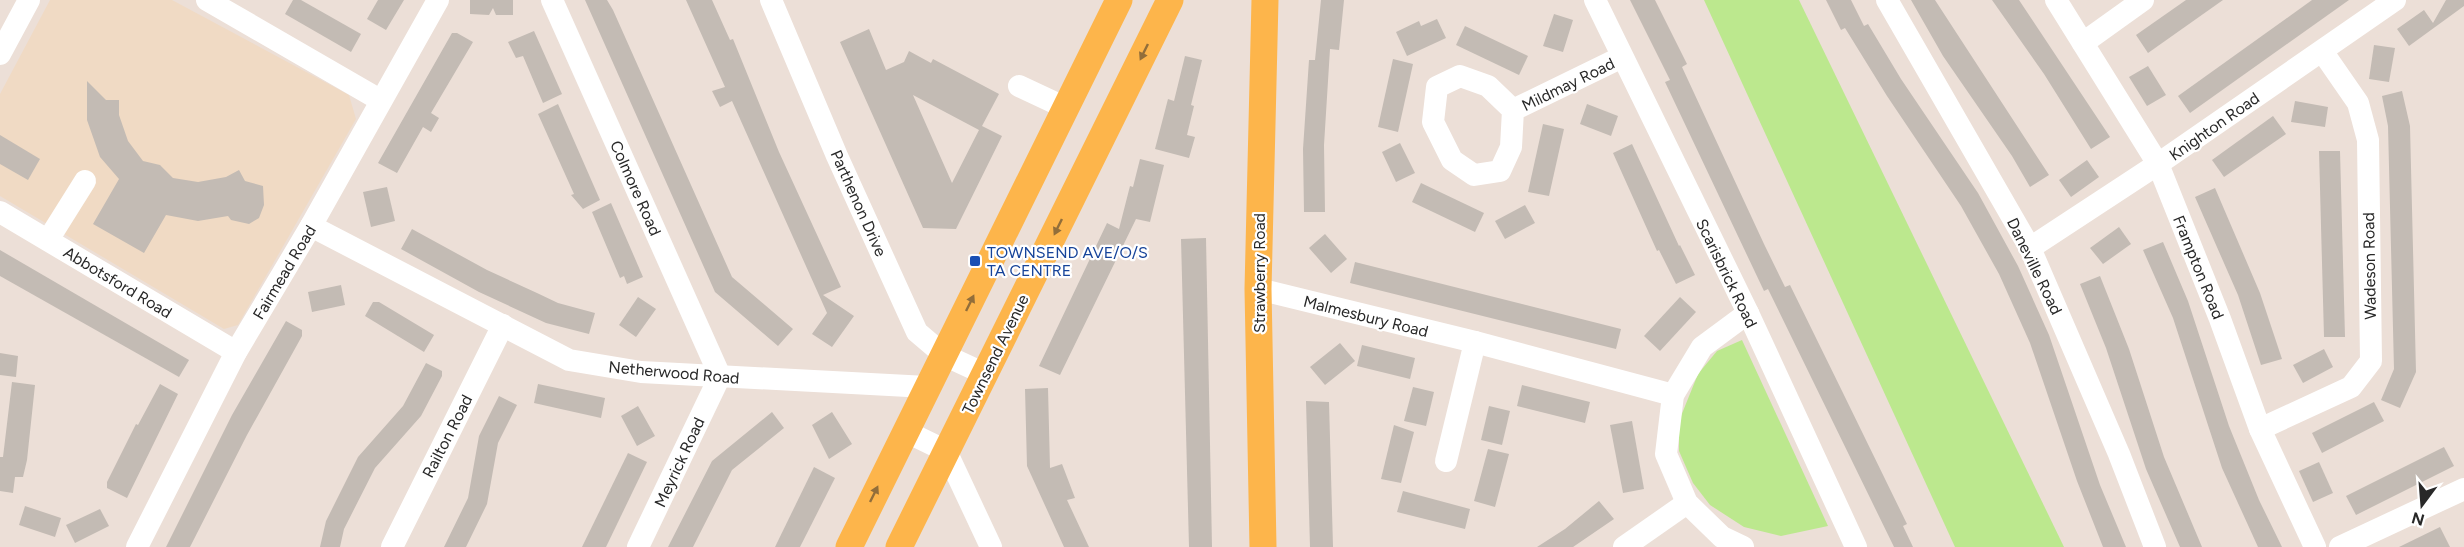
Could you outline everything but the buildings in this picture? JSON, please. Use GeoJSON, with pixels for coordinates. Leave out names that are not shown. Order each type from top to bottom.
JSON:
{"type":"FeatureCollection","features":[{"type":"Feature","properties":{"kind":"main road"},"geometry":{"type":"LineString","coordinates":[[849,547],[1119,0]]}},
{"type":"Feature","properties":{"kind":"main road","name":"Townsend Avenue"},"geometry":{"type":"LineString","coordinates":[[899,547],[1170,0]]}},
{"type":"Feature","properties":{"kind":"main road","name":"Strawberry Road"},"geometry":{"type":"LineString","coordinates":[[1263,547],[1258,289],[1265,0]]}},
{"type":"Feature","properties":{"kind":"street"},"geometry":{"type":"LineString","coordinates":[[1,50],[29,0]]}},
{"type":"Feature","properties":{"kind":"street"},"geometry":{"type":"LineString","coordinates":[[207,0],[234,6],[279,53],[380,100]]}},
{"type":"Feature","properties":{"kind":"street","name":"Fairmead Road"},"geometry":{"type":"LineString","coordinates":[[137,547],[236,352],[311,226],[438,0]]}},
{"type":"Feature","properties":{"kind":"street","name":"Colmore Road"},"geometry":{"type":"LineString","coordinates":[[552,0],[720,376]]}},
{"type":"Feature","properties":{"kind":"street","name":"Parthenon Drive"},"geometry":{"type":"LineString","coordinates":[[771,0],[837,156],[917,332],[944,355],[985,374]]}},
{"type":"Feature","properties":{"kind":"street","name":"Scarisbrick Road"},"geometry":{"type":"LineString","coordinates":[[1595,0],[1748,314],[1847,544]]}},
{"type":"Feature","properties":{"kind":"street","name":"Daneville Road"},"geometry":{"type":"LineString","coordinates":[[1887,0],[2030,248],[2119,454],[2155,547]]}},
{"type":"Feature","properties":{"kind":"street","name":"Frampton Road"},"geometry":{"type":"LineString","coordinates":[[2056,0],[2158,164],[2220,319],[2260,429],[2315,547]]}},
{"type":"Feature","properties":{"kind":"street"},"geometry":{"type":"LineString","coordinates":[[2083,43],[2143,0]]}},
{"type":"Feature","properties":{"kind":"street","name":"Knighton Road"},"geometry":{"type":"LineString","coordinates":[[2030,248],[2158,164],[2395,0]]}},
{"type":"Feature","properties":{"kind":"street","name":"Wadeson Road"},"geometry":{"type":"LineString","coordinates":[[2260,429],[2351,387],[2371,361],[2368,140],[2358,103],[2322,51]]}},
{"type":"Feature","properties":{"kind":"street","name":"Mildmay Road"},"geometry":{"type":"LineString","coordinates":[[1513,110],[1622,57]]}},
{"type":"Feature","properties":{"kind":"street","name":"Mildmay Road"},"geometry":{"type":"LineString","coordinates":[[1460,76],[1488,86],[1513,110],[1511,147],[1500,171],[1474,175],[1452,160],[1433,122],[1437,87],[1460,76]]}},
{"type":"Feature","properties":{"kind":"street"},"geometry":{"type":"LineString","coordinates":[[1019,86],[1066,108]]}},
{"type":"Feature","properties":{"kind":"street"},"geometry":{"type":"LineString","coordinates":[[48,240],[85,181]]}},
{"type":"Feature","properties":{"kind":"street","name":"Abbotsford Road"},"geometry":{"type":"LineString","coordinates":[[0,212],[236,352]]}},
{"type":"Feature","properties":{"kind":"street","name":"Netherwood Road"},"geometry":{"type":"LineString","coordinates":[[311,226],[569,360],[641,372],[927,387]]}},
{"type":"Feature","properties":{"kind":"street","name":"Malmesbury Road"},"geometry":{"type":"LineString","coordinates":[[1258,289],[1475,342],[1672,394]]}},
{"type":"Feature","properties":{"kind":"street"},"geometry":{"type":"LineString","coordinates":[[1743,547],[1722,537],[1687,503],[1665,454],[1672,394],[1702,347],[1748,314]]}},
{"type":"Feature","properties":{"kind":"street","name":"Railton Road"},"geometry":{"type":"LineString","coordinates":[[392,547],[503,325]]}},
{"type":"Feature","properties":{"kind":"street"},"geometry":{"type":"LineString","coordinates":[[1446,461],[1475,342]]}},
{"type":"Feature","properties":{"kind":"street","name":"Meyrick Road"},"geometry":{"type":"LineString","coordinates":[[638,547],[720,376]]}},
{"type":"Feature","properties":{"kind":"street"},"geometry":{"type":"LineString","coordinates":[[905,431],[946,451],[991,547]]}},
{"type":"Feature","properties":{"kind":"street"},"geometry":{"type":"LineString","coordinates":[[2340,547],[2464,489]]}},
{"type":"Feature","properties":{"kind":"street"},"geometry":{"type":"LineString","coordinates":[[1624,547],[1687,503]]}},
{"type":"Feature","properties":{"kind":"shaded area"},"geometry":{"type":"Polygon","coordinates":[[[50,0],[172,0],[349,95],[356,119],[238,325],[224,329],[0,196],[0,94],[50,0]]]}},
{"type":"Feature","properties":{"kind":"green space"},"geometry":{"type":"Polygon","coordinates":[[[1704,0],[1799,0],[2064,547],[1955,547],[1704,0]]]}},
{"type":"Feature","properties":{"kind":"green space"},"geometry":{"type":"Polygon","coordinates":[[[1742,340],[1828,526],[1781,536],[1744,527],[1710,505],[1693,483],[1679,451],[1679,421],[1698,374],[1717,351],[1742,340]]]}},
{"type":"Feature","properties":{"kind":"place","name":"TOWNSEND AVE/O/S TA CENTRE"},"geometry":{"type":"Point","coordinates":[975,261]}}]}
